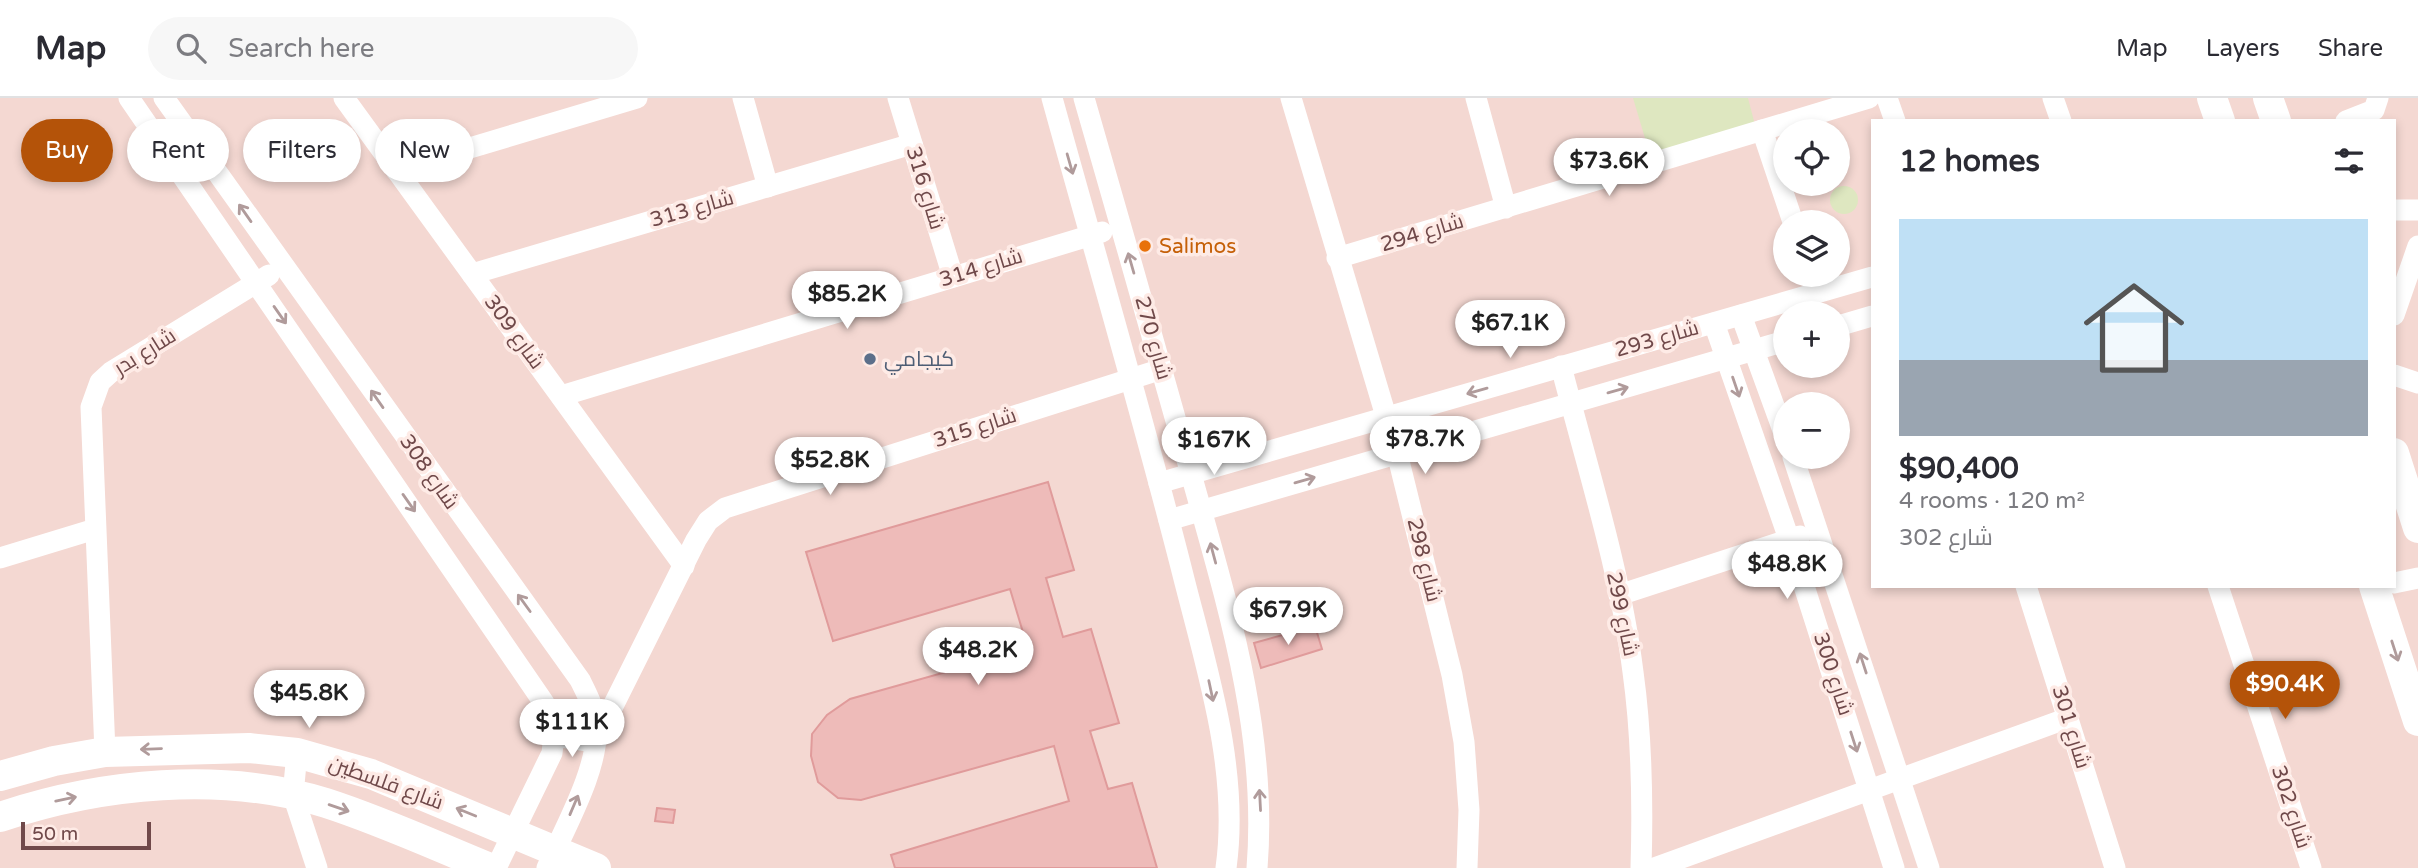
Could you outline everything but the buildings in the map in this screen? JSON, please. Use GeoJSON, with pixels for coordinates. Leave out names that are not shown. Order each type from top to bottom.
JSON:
{"type":"FeatureCollection","features":[{"type":"Feature","properties":{"kind":"street","name":"شارع 308"},"geometry":{"type":"LineString","coordinates":[[130,98],[544,703],[554,736]]}},
{"type":"Feature","properties":{"kind":"street","name":"شارع 308"},"geometry":{"type":"LineString","coordinates":[[164,98],[487,554],[580,680],[591,702],[596,726],[595,741],[587,774],[551,858]]}},
{"type":"Feature","properties":{"kind":"street","name":"شارع 309"},"geometry":{"type":"LineString","coordinates":[[344,98],[375,141]]}},
{"type":"Feature","properties":{"kind":"street"},"geometry":{"type":"LineString","coordinates":[[474,147],[637,98]]}},
{"type":"Feature","properties":{"kind":"street"},"geometry":{"type":"LineString","coordinates":[[743,98],[768,187]]}},
{"type":"Feature","properties":{"kind":"street","name":"شارع 316"},"geometry":{"type":"LineString","coordinates":[[898,98],[953,277]]}},
{"type":"Feature","properties":{"kind":"street","name":"شارع 270"},"geometry":{"type":"LineString","coordinates":[[1052,98],[1131,379],[1203,656],[1227,770],[1230,810],[1226,868]]}},
{"type":"Feature","properties":{"kind":"street","name":"شارع 270"},"geometry":{"type":"LineString","coordinates":[[1084,98],[1162,369],[1246,682],[1260,800],[1258,868]]}},
{"type":"Feature","properties":{"kind":"street","name":"شارع 298"},"geometry":{"type":"LineString","coordinates":[[1291,98],[1397,453],[1452,675],[1464,742],[1469,810],[1467,868]]}},
{"type":"Feature","properties":{"kind":"street"},"geometry":{"type":"LineString","coordinates":[[1476,98],[1506,208]]}},
{"type":"Feature","properties":{"kind":"street"},"geometry":{"type":"LineString","coordinates":[[1887,98],[1894,119]]}},
{"type":"Feature","properties":{"kind":"street"},"geometry":{"type":"LineString","coordinates":[[2053,98],[2061,119]]}},
{"type":"Feature","properties":{"kind":"street"},"geometry":{"type":"LineString","coordinates":[[2212,98],[2219,119]]}},
{"type":"Feature","properties":{"kind":"street"},"geometry":{"type":"LineString","coordinates":[[2268,98],[2275,119]]}},
{"type":"Feature","properties":{"kind":"street"},"geometry":{"type":"LineString","coordinates":[[2351,119],[2374,110],[2378,98]]}},
{"type":"Feature","properties":{"kind":"street","name":"شارع 294"},"geometry":{"type":"LineString","coordinates":[[1337,258],[1856,100]]}},
{"type":"Feature","properties":{"kind":"street"},"geometry":{"type":"LineString","coordinates":[[1762,130],[1789,210]]}},
{"type":"Feature","properties":{"kind":"street","name":"شارع 313"},"geometry":{"type":"LineString","coordinates":[[472,274],[912,144]]}},
{"type":"Feature","properties":{"kind":"street","name":"شارع 309"},"geometry":{"type":"LineString","coordinates":[[405,182],[684,566]]}},
{"type":"Feature","properties":{"kind":"street"},"geometry":{"type":"LineString","coordinates":[[2396,210],[2418,210]]}},
{"type":"Feature","properties":{"kind":"street","name":"شارع 314"},"geometry":{"type":"LineString","coordinates":[[561,397],[1120,226]]}},
{"type":"Feature","properties":{"kind":"street"},"geometry":{"type":"LineString","coordinates":[[2396,309],[2418,246]]}},
{"type":"Feature","properties":{"kind":"street","name":"شارع بدر"},"geometry":{"type":"LineString","coordinates":[[105,752],[91,407],[100,382],[111,372],[258,284],[281,265]]}},
{"type":"Feature","properties":{"kind":"street","name":"شارع 293"},"geometry":{"type":"LineString","coordinates":[[1850,280],[1871,277]]}},
{"type":"Feature","properties":{"kind":"street","name":"شارع 293"},"geometry":{"type":"LineString","coordinates":[[1159,483],[1741,315],[1807,287]]}},
{"type":"Feature","properties":{"kind":"street"},"geometry":{"type":"LineString","coordinates":[[1741,315],[1773,403]]}},
{"type":"Feature","properties":{"kind":"street"},"geometry":{"type":"LineString","coordinates":[[1850,322],[1871,316]]}},
{"type":"Feature","properties":{"kind":"street","name":"شارع 300"},"geometry":{"type":"LineString","coordinates":[[1714,323],[1789,539],[1894,868]]}},
{"type":"Feature","properties":{"kind":"street"},"geometry":{"type":"LineString","coordinates":[[310,360],[337,343]]}},
{"type":"Feature","properties":{"kind":"street","name":"شارع 293"},"geometry":{"type":"LineString","coordinates":[[1169,520],[1773,344]]}},
{"type":"Feature","properties":{"kind":"street","name":"شارع 299"},"geometry":{"type":"LineString","coordinates":[[1561,366],[1619,595],[1633,669],[1641,737],[1641,868]]}},
{"type":"Feature","properties":{"kind":"street","name":"شارع 315"},"geometry":{"type":"LineString","coordinates":[[595,741],[708,521],[725,508],[1162,369]]}},
{"type":"Feature","properties":{"kind":"street"},"geometry":{"type":"LineString","coordinates":[[2396,377],[2418,383]]}},
{"type":"Feature","properties":{"kind":"street"},"geometry":{"type":"LineString","coordinates":[[381,462],[408,443]]}},
{"type":"Feature","properties":{"kind":"street"},"geometry":{"type":"LineString","coordinates":[[2396,459],[2418,528]]}},
{"type":"Feature","properties":{"kind":"street","name":"شارع 300"},"geometry":{"type":"LineString","coordinates":[[1797,469],[1929,868]]}},
{"type":"Feature","properties":{"kind":"street"},"geometry":{"type":"LineString","coordinates":[[0,558],[95,530]]}},
{"type":"Feature","properties":{"kind":"street"},"geometry":{"type":"LineString","coordinates":[[1619,595],[1819,530]]}},
{"type":"Feature","properties":{"kind":"street"},"geometry":{"type":"LineString","coordinates":[[458,575],[487,554]]}},
{"type":"Feature","properties":{"kind":"street"},"geometry":{"type":"LineString","coordinates":[[2396,583],[2418,578]]}},
{"type":"Feature","properties":{"kind":"street","name":"شارع 301"},"geometry":{"type":"LineString","coordinates":[[2027,588],[2115,868]]}},
{"type":"Feature","properties":{"kind":"street","name":"شارع 302"},"geometry":{"type":"LineString","coordinates":[[2219,588],[2311,868]]}},
{"type":"Feature","properties":{"kind":"street"},"geometry":{"type":"LineString","coordinates":[[2376,588],[2415,703]]}},
{"type":"Feature","properties":{"kind":"street"},"geometry":{"type":"LineString","coordinates":[[1203,656],[1237,646]]}},
{"type":"Feature","properties":{"kind":"street"},"geometry":{"type":"LineString","coordinates":[[1654,868],[2068,718]]}},
{"type":"Feature","properties":{"kind":"street"},"geometry":{"type":"LineString","coordinates":[[496,868],[546,769],[554,736],[595,741]]}},
{"type":"Feature","properties":{"kind":"street"},"geometry":{"type":"LineString","coordinates":[[191,748],[194,786]]}},
{"type":"Feature","properties":{"kind":"street","name":"شارع فلسطين"},"geometry":{"type":"LineString","coordinates":[[0,776],[54,761],[105,752],[248,748],[298,753],[371,774],[514,832],[551,858],[596,868]]}},
{"type":"Feature","properties":{"kind":"street"},"geometry":{"type":"LineString","coordinates":[[298,753],[293,795],[317,868]]}},
{"type":"Feature","properties":{"kind":"street","name":"شارع فلسطين"},"geometry":{"type":"LineString","coordinates":[[0,817],[63,799],[106,792],[194,786],[249,789],[293,795],[355,813],[490,868]]}},
{"type":"Feature","properties":{"kind":"shaded area"},"geometry":{"type":"Polygon","coordinates":[[[0,98],[2418,98],[2418,868],[0,868],[0,98]]]}},
{"type":"Feature","properties":{"kind":"green space"},"geometry":{"type":"Polygon","coordinates":[[[1633,98],[1748,98],[1755,125],[1650,155],[1633,98]]]}},
{"type":"Feature","properties":{"kind":"green space"},"geometry":{"type":"Polygon","coordinates":[[[1850,188],[1857,195],[1857,205],[1850,212],[1850,210],[1834,210],[1831,205],[1831,196],[1850,196],[1850,188]]]}},
{"type":"Feature","properties":{"kind":"place","name":"Salimos"},"geometry":{"type":"Point","coordinates":[1145,246]}},
{"type":"Feature","properties":{"kind":"place","name":"كيجامي"},"geometry":{"type":"Point","coordinates":[870,359]}}]}
